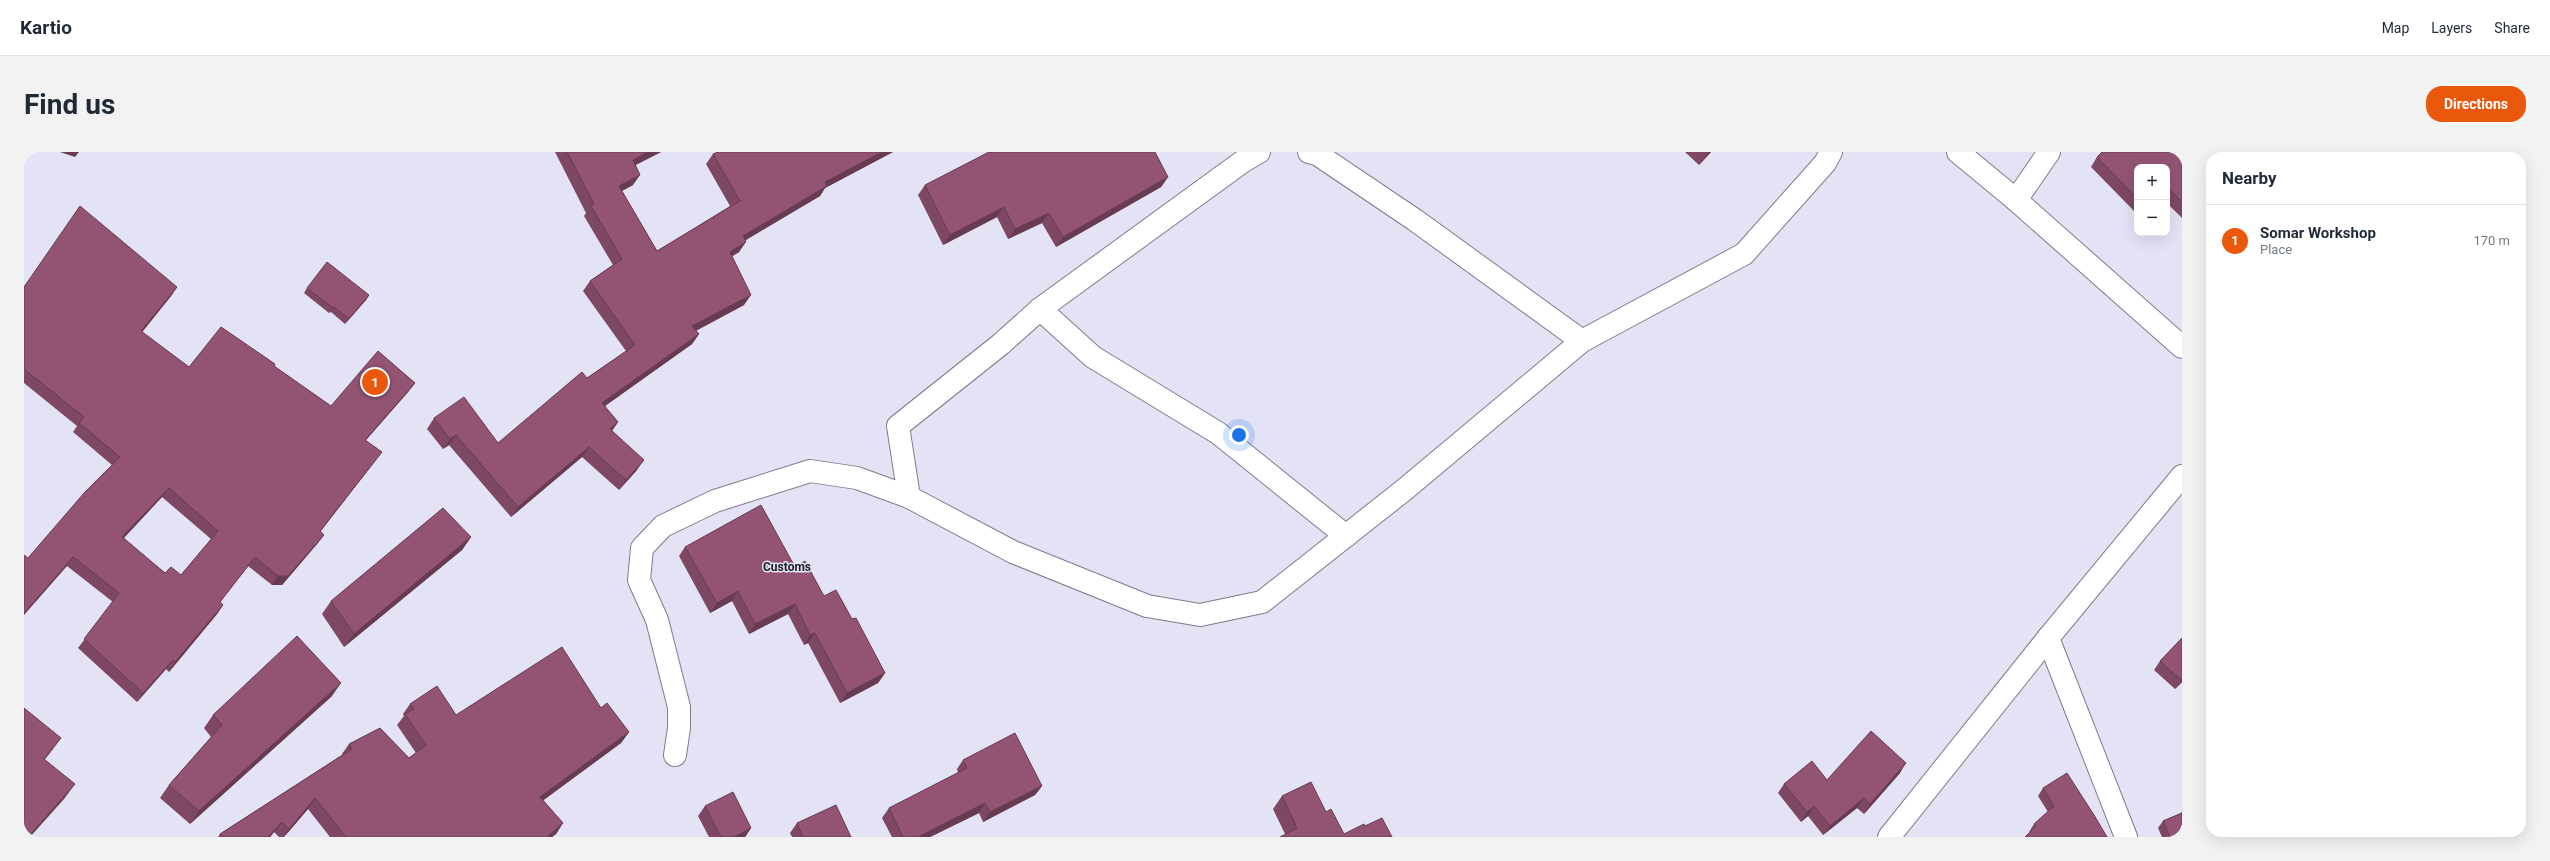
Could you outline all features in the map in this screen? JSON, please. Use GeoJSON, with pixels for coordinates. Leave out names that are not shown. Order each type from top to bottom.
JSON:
{"type":"FeatureCollection","features":[{"type":"Feature","properties":{"kind":"street"},"geometry":{"type":"LineString","coordinates":[[909,497],[898,426],[1001,344],[1040,309],[1242,162],[1259,152]]}},
{"type":"Feature","properties":{"kind":"street"},"geometry":{"type":"LineString","coordinates":[[1309,152],[1318,154],[1415,220],[1582,341]]}},
{"type":"Feature","properties":{"kind":"street"},"geometry":{"type":"LineString","coordinates":[[675,755],[679,728],[679,707],[657,620],[639,580],[642,548],[663,526],[714,501],[810,472],[857,478],[909,497],[1021,555],[1147,606],[1200,615],[1262,602],[1346,536],[1582,341],[1744,254],[1825,163],[1831,152]]}},
{"type":"Feature","properties":{"kind":"street"},"geometry":{"type":"LineString","coordinates":[[1958,152],[2016,200],[2182,347]]}},
{"type":"Feature","properties":{"kind":"street"},"geometry":{"type":"LineString","coordinates":[[2016,200],[2049,152]]}},
{"type":"Feature","properties":{"kind":"street"},"geometry":{"type":"LineString","coordinates":[[1040,309],[1093,357],[1218,433],[1346,536]]}},
{"type":"Feature","properties":{"kind":"street"},"geometry":{"type":"LineString","coordinates":[[1889,837],[2048,638],[2182,476]]}},
{"type":"Feature","properties":{"kind":"street"},"geometry":{"type":"LineString","coordinates":[[2048,638],[2126,837]]}},
{"type":"Feature","properties":{"kind":"building"},"geometry":{"type":"Polygon","coordinates":[[[567,152],[648,152],[633,160],[640,175],[619,186],[657,251],[740,201],[713,154],[718,152],[882,152],[825,182],[827,186],[743,236],[746,242],[730,252],[751,295],[692,326],[699,334],[602,403],[618,422],[610,429],[644,460],[626,480],[589,447],[518,507],[456,435],[450,439],[434,418],[464,397],[498,443],[582,372],[587,378],[635,345],[590,281],[622,259],[591,206],[594,204],[567,152]]]}},
{"type":"Feature","properties":{"kind":"building"},"geometry":{"type":"Polygon","coordinates":[[[989,152],[1155,152],[1168,177],[1063,237],[1049,213],[1015,229],[1004,207],[950,235],[925,185],[989,152]]]}},
{"type":"Feature","properties":{"kind":"building"},"geometry":{"type":"Polygon","coordinates":[[[2102,152],[2182,152],[2182,202],[2170,190],[2170,164],[2134,164],[2134,195],[2097,157],[2102,152]]]}},
{"type":"Feature","properties":{"kind":"building"},"geometry":{"type":"Polygon","coordinates":[[[80,206],[177,287],[141,331],[189,367],[221,327],[275,364],[274,366],[331,406],[378,351],[415,383],[365,440],[382,452],[320,531],[324,535],[288,576],[278,576],[255,557],[220,602],[223,605],[175,662],[173,660],[143,693],[84,639],[119,593],[73,557],[24,613],[24,555],[28,558],[85,492],[120,457],[79,423],[84,417],[24,369],[24,287],[80,206]],[[169,488],[122,537],[165,573],[171,567],[181,575],[218,531],[169,488]]]}},
{"type":"Feature","properties":{"kind":"building"},"geometry":{"type":"Polygon","coordinates":[[[327,262],[369,295],[349,319],[307,288],[327,262]]]}},
{"type":"Feature","properties":{"kind":"building"},"geometry":{"type":"Polygon","coordinates":[[[761,505],[795,567],[805,561],[824,596],[836,590],[852,619],[856,618],[885,673],[847,693],[815,633],[810,635],[795,604],[755,624],[738,591],[717,603],[685,547],[761,505]]]}},
{"type":"Feature","properties":{"kind":"building"},"geometry":{"type":"Polygon","coordinates":[[[443,508],[471,537],[354,634],[331,601],[443,508]]]}},
{"type":"Feature","properties":{"kind":"building"},"geometry":{"type":"Polygon","coordinates":[[[297,636],[341,683],[199,811],[169,785],[222,725],[213,715],[297,636]]]}},
{"type":"Feature","properties":{"kind":"building"},"geometry":{"type":"Polygon","coordinates":[[[2182,638],[2182,680],[2181,680],[2160,661],[2182,638]]]}},
{"type":"Feature","properties":{"kind":"building"},"geometry":{"type":"Polygon","coordinates":[[[562,647],[601,708],[607,703],[629,732],[540,797],[563,823],[547,837],[346,837],[315,798],[289,829],[282,822],[268,837],[224,837],[220,834],[352,749],[349,744],[380,728],[409,758],[426,745],[405,714],[414,709],[410,704],[437,686],[456,715],[562,647]]]}},
{"type":"Feature","properties":{"kind":"building"},"geometry":{"type":"Polygon","coordinates":[[[24,708],[61,738],[44,759],[75,784],[28,837],[24,837],[24,708]]]}},
{"type":"Feature","properties":{"kind":"building"},"geometry":{"type":"Polygon","coordinates":[[[1871,731],[1906,763],[1870,804],[1864,798],[1830,826],[1814,806],[1807,812],[1784,784],[1812,761],[1827,780],[1871,731]]]}},
{"type":"Feature","properties":{"kind":"building"},"geometry":{"type":"Polygon","coordinates":[[[1015,733],[1042,786],[990,812],[985,803],[918,837],[903,837],[889,808],[967,768],[963,760],[1015,733]]]}},
{"type":"Feature","properties":{"kind":"building"},"geometry":{"type":"Polygon","coordinates":[[[2067,773],[2107,837],[2025,837],[2036,826],[2034,824],[2054,806],[2043,788],[2067,773]]]}},
{"type":"Feature","properties":{"kind":"building"},"geometry":{"type":"Polygon","coordinates":[[[1311,782],[1326,812],[1331,809],[1344,834],[1364,824],[1365,826],[1382,818],[1392,837],[1280,837],[1297,828],[1282,796],[1311,782]]]}},
{"type":"Feature","properties":{"kind":"building"},"geometry":{"type":"Polygon","coordinates":[[[733,792],[751,828],[734,837],[721,837],[705,806],[733,792]]]}},
{"type":"Feature","properties":{"kind":"building"},"geometry":{"type":"Polygon","coordinates":[[[836,805],[851,837],[803,837],[797,823],[836,805]]]}},
{"type":"Feature","properties":{"kind":"building"},"geometry":{"type":"Polygon","coordinates":[[[2182,813],[2182,837],[2170,837],[2163,821],[2182,813]]]}},
{"type":"Feature","properties":{"kind":"place","name":"Somar Workshop"},"geometry":{"type":"Point","coordinates":[375,382]}},
{"type":"Feature","properties":{"kind":"district","name":"Customs"},"geometry":{"type":"Point","coordinates":[787,567]}}]}
